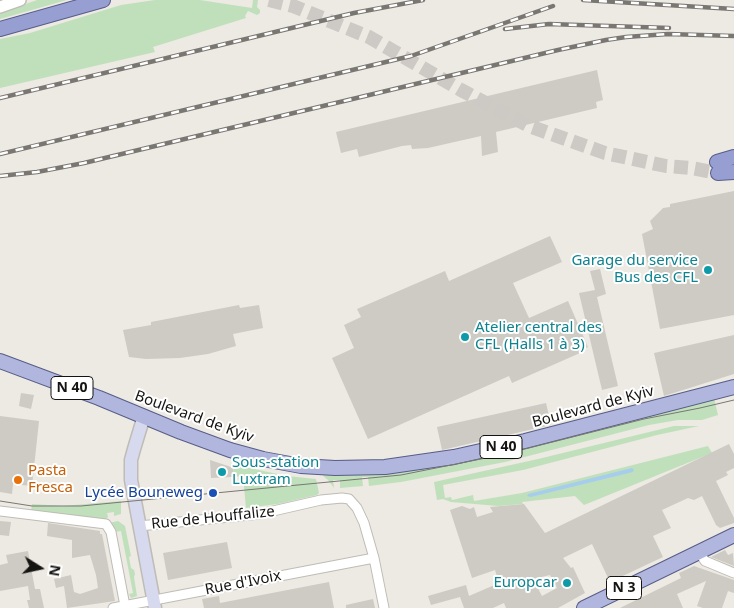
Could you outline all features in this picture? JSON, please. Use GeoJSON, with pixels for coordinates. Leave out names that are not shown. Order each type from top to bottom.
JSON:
{"type":"FeatureCollection","features":[{"type":"Feature","properties":{"kind":"highway"},"geometry":{"type":"LineString","coordinates":[[0,29],[103,0]]}},
{"type":"Feature","properties":{"kind":"highway"},"geometry":{"type":"LineString","coordinates":[[718,167],[734,157]]}},
{"type":"Feature","properties":{"kind":"highway"},"geometry":{"type":"LineString","coordinates":[[718,167],[734,164]]}},
{"type":"Feature","properties":{"kind":"highway"},"geometry":{"type":"LineString","coordinates":[[718,167],[734,172]]}},
{"type":"Feature","properties":{"kind":"main road","name":"Boulevard de Kyiv"},"geometry":{"type":"LineString","coordinates":[[0,361],[207,442],[263,459],[318,467],[386,467],[454,457],[525,442],[734,387]]}},
{"type":"Feature","properties":{"kind":"main road"},"geometry":{"type":"LineString","coordinates":[[144,416],[136,440],[131,466],[132,487],[154,604]]}},
{"type":"Feature","properties":{"kind":"main road","name":"N 3"},"geometry":{"type":"LineString","coordinates":[[592,606],[734,536]]}},
{"type":"Feature","properties":{"kind":"street"},"geometry":{"type":"LineString","coordinates":[[0,7],[20,0]]}},
{"type":"Feature","properties":{"kind":"street","name":"Rue de Houffalize"},"geometry":{"type":"LineString","coordinates":[[139,526],[260,514],[321,500],[342,498],[352,502],[364,523],[374,558],[384,608]]}},
{"type":"Feature","properties":{"kind":"street"},"geometry":{"type":"LineString","coordinates":[[0,511],[106,524],[112,532],[125,606]]}},
{"type":"Feature","properties":{"kind":"street"},"geometry":{"type":"LineString","coordinates":[[699,552],[705,561],[734,573]]}},
{"type":"Feature","properties":{"kind":"street","name":"Rue d'Ivoix"},"geometry":{"type":"LineString","coordinates":[[112,608],[154,604],[374,558]]}},
{"type":"Feature","properties":{"kind":"green space"},"geometry":{"type":"Polygon","coordinates":[[[37,0],[67,0],[0,19],[0,13],[37,0]]]}},
{"type":"Feature","properties":{"kind":"green space"},"geometry":{"type":"Polygon","coordinates":[[[155,0],[200,0],[252,8],[253,0],[258,0],[257,7],[260,13],[257,15],[248,11],[245,16],[246,18],[153,47],[155,52],[0,88],[0,39],[30,33],[121,5],[155,0]]]}},
{"type":"Feature","properties":{"kind":"green space"},"geometry":{"type":"Polygon","coordinates":[[[714,398],[718,415],[702,420],[678,420],[649,425],[505,462],[401,482],[369,486],[368,477],[362,477],[363,486],[340,488],[340,480],[333,480],[334,488],[321,474],[369,472],[714,398]]]}},
{"type":"Feature","properties":{"kind":"green space"},"geometry":{"type":"Polygon","coordinates":[[[674,426],[699,426],[523,470],[443,485],[445,498],[451,497],[452,500],[473,495],[474,501],[522,493],[708,446],[712,453],[584,505],[575,496],[498,506],[451,502],[443,499],[437,500],[434,482],[674,426]]]}},
{"type":"Feature","properties":{"kind":"green space"},"geometry":{"type":"Polygon","coordinates":[[[235,465],[287,476],[316,479],[319,493],[278,504],[246,508],[243,476],[232,477],[235,465]]]}},
{"type":"Feature","properties":{"kind":"green space"},"geometry":{"type":"Polygon","coordinates":[[[121,501],[121,514],[114,516],[114,512],[107,513],[108,517],[104,521],[31,512],[32,504],[63,506],[121,501]]]}},
{"type":"Feature","properties":{"kind":"green space"},"geometry":{"type":"Polygon","coordinates":[[[118,521],[125,526],[131,556],[129,557],[131,568],[135,574],[137,596],[131,598],[129,594],[133,593],[121,531],[114,532],[109,523],[118,521]]]}},
{"type":"Feature","properties":{"kind":"water"},"geometry":{"type":"Polygon","coordinates":[[[632,468],[633,472],[531,497],[527,496],[528,494],[632,468]]]}},
{"type":"Feature","properties":{"kind":"building"},"geometry":{"type":"Polygon","coordinates":[[[597,70],[603,100],[596,102],[597,108],[496,132],[498,152],[482,156],[481,136],[428,148],[412,149],[411,145],[402,146],[359,157],[357,149],[341,153],[336,132],[597,70]]]}},
{"type":"Feature","properties":{"kind":"building","name":"Garage du service Bus des CFL"},"geometry":{"type":"Polygon","coordinates":[[[734,191],[734,315],[660,329],[642,234],[653,229],[650,221],[663,208],[670,207],[670,204],[734,191]]]}},
{"type":"Feature","properties":{"kind":"building","name":"Atelier central des CFL (Halls 1 à 3)"},"geometry":{"type":"Polygon","coordinates":[[[550,236],[562,262],[513,283],[529,318],[568,301],[588,347],[579,351],[580,353],[512,383],[509,376],[368,439],[332,358],[354,348],[344,325],[361,317],[357,309],[445,271],[449,281],[550,236]]]}},
{"type":"Feature","properties":{"kind":"building"},"geometry":{"type":"Polygon","coordinates":[[[600,269],[606,294],[597,297],[618,386],[602,390],[579,293],[595,290],[590,271],[600,269]]]}},
{"type":"Feature","properties":{"kind":"building"},"geometry":{"type":"Polygon","coordinates":[[[239,305],[240,308],[259,305],[263,328],[233,334],[236,346],[208,354],[180,358],[146,359],[129,357],[123,330],[151,325],[151,322],[239,305]]]}},
{"type":"Feature","properties":{"kind":"building"},"geometry":{"type":"Polygon","coordinates":[[[734,335],[734,374],[664,396],[654,353],[734,335]]]}},
{"type":"Feature","properties":{"kind":"building"},"geometry":{"type":"Polygon","coordinates":[[[21,393],[34,395],[31,409],[19,406],[21,393]]]}},
{"type":"Feature","properties":{"kind":"building"},"geometry":{"type":"Polygon","coordinates":[[[546,403],[551,425],[442,450],[437,427],[546,403]]]}},
{"type":"Feature","properties":{"kind":"building"},"geometry":{"type":"Polygon","coordinates":[[[0,416],[39,421],[32,486],[13,484],[12,494],[0,492],[0,416]]]}},
{"type":"Feature","properties":{"kind":"building"},"geometry":{"type":"Polygon","coordinates":[[[729,444],[734,454],[734,468],[726,472],[728,475],[716,481],[734,518],[734,523],[720,528],[716,525],[702,496],[694,500],[688,498],[662,510],[671,528],[653,536],[663,557],[610,582],[592,544],[563,558],[571,568],[573,567],[585,593],[558,608],[506,608],[504,603],[493,608],[464,608],[460,597],[431,605],[428,596],[466,585],[469,596],[499,583],[495,570],[472,578],[450,510],[462,506],[470,509],[474,507],[477,517],[493,512],[490,507],[524,504],[545,533],[729,444]],[[550,575],[533,579],[542,596],[557,588],[550,575]]]}},
{"type":"Feature","properties":{"kind":"building","name":"Sous-station Luxtram"},"geometry":{"type":"Polygon","coordinates":[[[210,460],[234,468],[232,477],[211,478],[210,460]]]}},
{"type":"Feature","properties":{"kind":"building"},"geometry":{"type":"Polygon","coordinates":[[[0,521],[11,522],[9,536],[0,535],[0,521]]]}},
{"type":"Feature","properties":{"kind":"building"},"geometry":{"type":"Polygon","coordinates":[[[48,523],[100,531],[115,601],[67,608],[64,586],[56,588],[54,579],[71,575],[74,592],[80,594],[98,588],[96,575],[90,555],[72,558],[72,540],[47,536],[48,523]]]}},
{"type":"Feature","properties":{"kind":"building"},"geometry":{"type":"Polygon","coordinates":[[[227,542],[232,568],[168,580],[163,553],[227,542]]]}},
{"type":"Feature","properties":{"kind":"building"},"geometry":{"type":"Polygon","coordinates":[[[725,550],[728,555],[733,553],[734,566],[711,557],[725,550]]]}},
{"type":"Feature","properties":{"kind":"building"},"geometry":{"type":"Polygon","coordinates":[[[28,551],[35,589],[40,589],[44,608],[29,608],[27,600],[30,600],[28,586],[0,591],[0,565],[8,563],[6,555],[28,551]]]}},
{"type":"Feature","properties":{"kind":"building"},"geometry":{"type":"Polygon","coordinates":[[[694,566],[734,580],[734,593],[728,591],[722,608],[703,608],[697,606],[706,581],[677,594],[683,608],[620,608],[681,578],[679,573],[694,566]]]}},
{"type":"Feature","properties":{"kind":"building"},"geometry":{"type":"Polygon","coordinates":[[[329,582],[334,608],[204,608],[202,599],[219,596],[220,603],[329,582]]]}},
{"type":"Feature","properties":{"kind":"building"},"geometry":{"type":"Polygon","coordinates":[[[373,599],[375,608],[346,608],[346,605],[373,599]]]}},
{"type":"Feature","properties":{"kind":"tunnel"},"geometry":{"type":"LineString","coordinates":[[269,0],[293,6],[369,37],[461,90],[529,126],[605,153],[666,166],[718,173]]}},
{"type":"Feature","properties":{"kind":"tram line"},"geometry":{"type":"LineString","coordinates":[[0,501],[32,506],[81,506],[401,475],[501,455],[644,419],[734,400]]}},
{"type":"Feature","properties":{"kind":"railway"},"geometry":{"type":"LineString","coordinates":[[0,98],[354,13],[423,0]]}},
{"type":"Feature","properties":{"kind":"railway"},"geometry":{"type":"LineString","coordinates":[[583,0],[734,9]]}},
{"type":"Feature","properties":{"kind":"railway"},"geometry":{"type":"LineString","coordinates":[[0,154],[411,56],[553,6]]}},
{"type":"Feature","properties":{"kind":"railway"},"geometry":{"type":"LineString","coordinates":[[505,29],[549,24],[669,28]]}},
{"type":"Feature","properties":{"kind":"railway"},"geometry":{"type":"LineString","coordinates":[[0,176],[37,172],[84,163],[606,40],[668,34],[734,36]]}},
{"type":"Feature","properties":{"kind":"place","name":"Garage du service Bus des CFL"},"geometry":{"type":"Point","coordinates":[708,270]}},
{"type":"Feature","properties":{"kind":"place","name":"Atelier central des CFL (Halls 1 à 3)"},"geometry":{"type":"Point","coordinates":[465,337]}},
{"type":"Feature","properties":{"kind":"place","name":"Sous-station Luxtram"},"geometry":{"type":"Point","coordinates":[222,472]}},
{"type":"Feature","properties":{"kind":"place","name":"Pasta Fresca"},"geometry":{"type":"Point","coordinates":[18,480]}},
{"type":"Feature","properties":{"kind":"place","name":"Lycée Bouneweg"},"geometry":{"type":"Point","coordinates":[213,493]}},
{"type":"Feature","properties":{"kind":"place","name":"Europcar"},"geometry":{"type":"Point","coordinates":[567,583]}}]}
